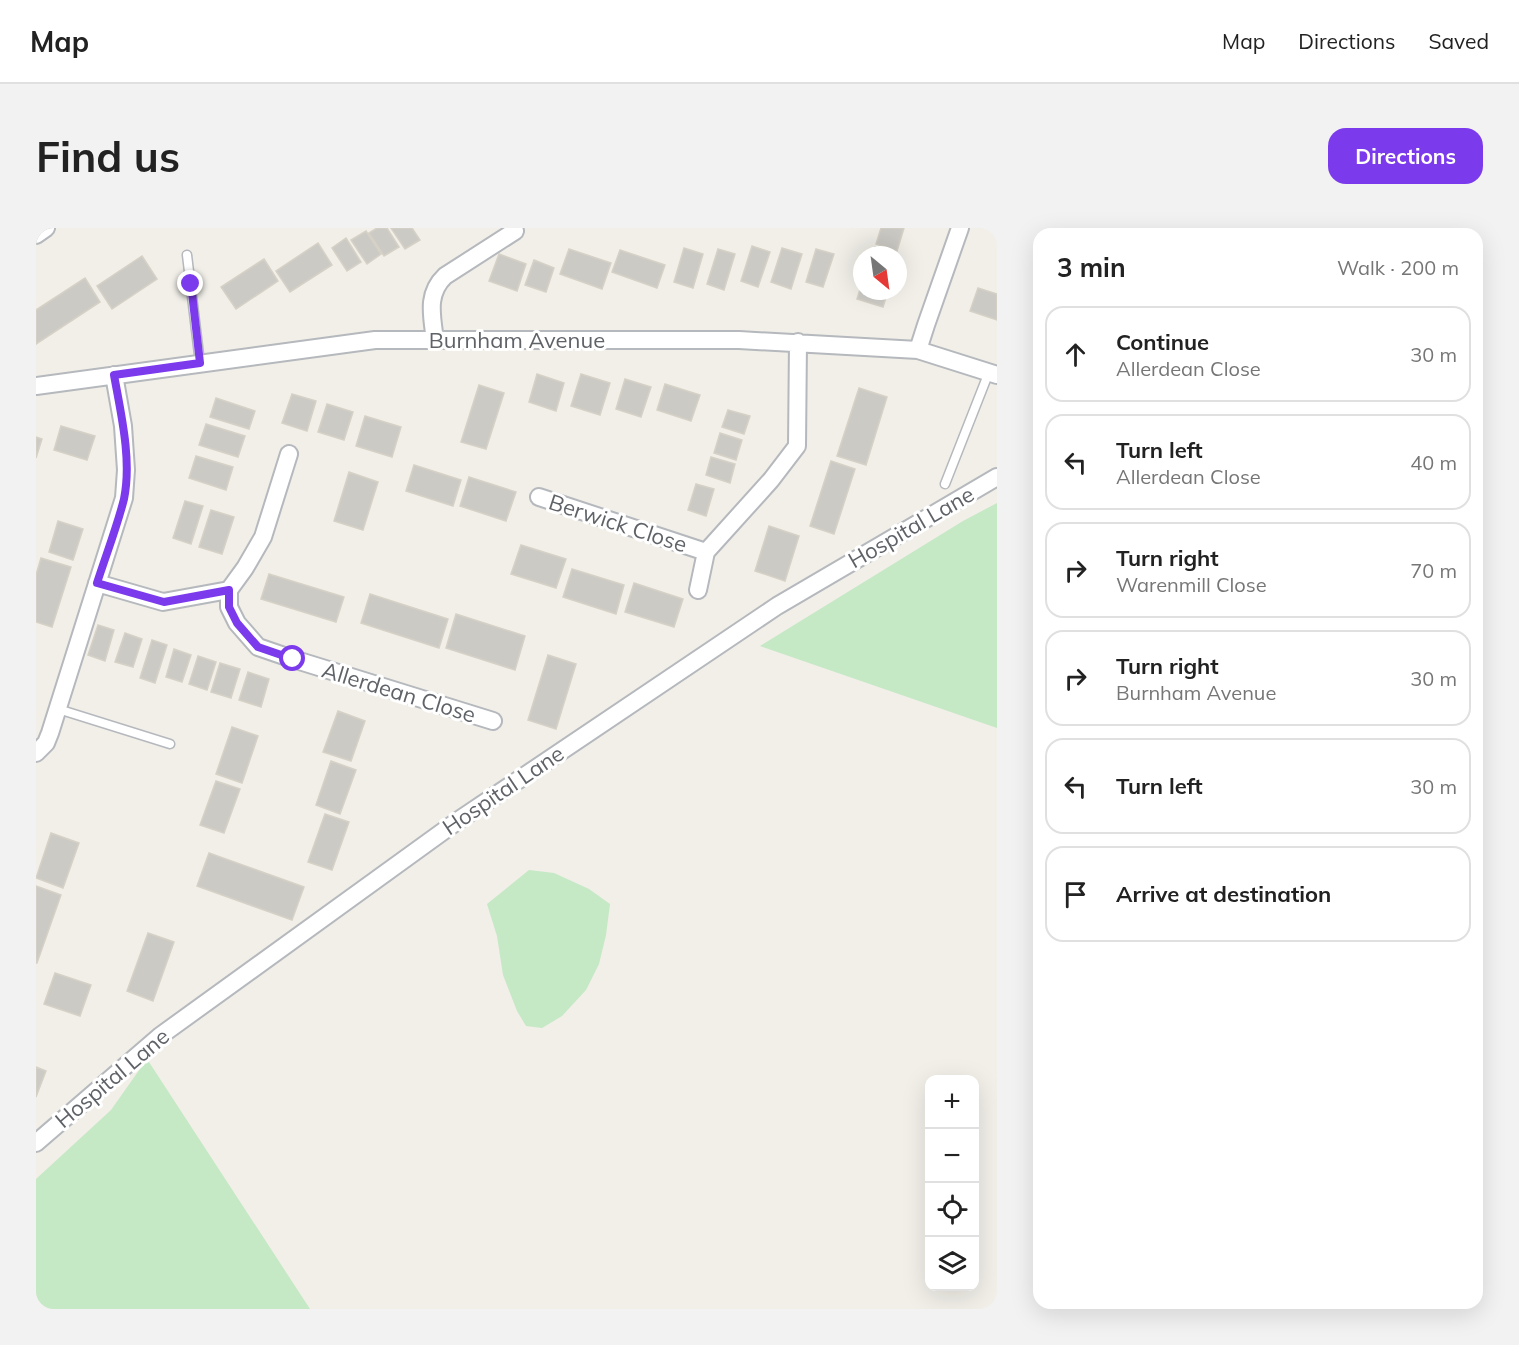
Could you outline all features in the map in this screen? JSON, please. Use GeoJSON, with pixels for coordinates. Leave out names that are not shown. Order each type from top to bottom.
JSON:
{"type":"FeatureCollection","features":[{"type":"Feature","properties":{"kind":"street"},"geometry":{"type":"LineString","coordinates":[[36,235],[46,228]]}},
{"type":"Feature","properties":{"kind":"street"},"geometry":{"type":"LineString","coordinates":[[918,350],[960,228]]}},
{"type":"Feature","properties":{"kind":"street"},"geometry":{"type":"LineString","coordinates":[[435,340],[432,295],[436,284],[515,231]]}},
{"type":"Feature","properties":{"kind":"street","name":"Burnham Avenue"},"geometry":{"type":"LineString","coordinates":[[36,386],[375,340],[798,342],[918,350],[993,373]]}},
{"type":"Feature","properties":{"kind":"street","name":"Berwick Close"},"geometry":{"type":"LineString","coordinates":[[539,497],[705,552],[771,480],[797,446],[798,342]]}},
{"type":"Feature","properties":{"kind":"street"},"geometry":{"type":"LineString","coordinates":[[36,753],[46,743],[58,709],[124,498],[126,470],[123,426],[114,375]]}},
{"type":"Feature","properties":{"kind":"street"},"geometry":{"type":"LineString","coordinates":[[97,583],[164,602],[229,590],[263,537],[289,454]]}},
{"type":"Feature","properties":{"kind":"street","name":"Hospital Lane"},"geometry":{"type":"LineString","coordinates":[[36,1143],[160,1036],[456,822],[777,606],[997,477]]}},
{"type":"Feature","properties":{"kind":"street"},"geometry":{"type":"LineString","coordinates":[[698,590],[705,552]]}},
{"type":"Feature","properties":{"kind":"street","name":"Allerdean Close"},"geometry":{"type":"LineString","coordinates":[[229,590],[229,607],[237,623],[258,647],[493,721]]}},
{"type":"Feature","properties":{"kind":"lane"},"geometry":{"type":"LineString","coordinates":[[187,255],[200,363]]}},
{"type":"Feature","properties":{"kind":"lane"},"geometry":{"type":"LineString","coordinates":[[945,484],[993,373]]}},
{"type":"Feature","properties":{"kind":"lane"},"geometry":{"type":"LineString","coordinates":[[58,709],[170,744]]}},
{"type":"Feature","properties":{"kind":"green space"},"geometry":{"type":"Polygon","coordinates":[[[997,503],[997,728],[760,646],[963,521],[997,503]]]}},
{"type":"Feature","properties":{"kind":"green space"},"geometry":{"type":"Polygon","coordinates":[[[529,870],[554,873],[589,889],[610,904],[599,964],[586,990],[562,1016],[542,1028],[526,1026],[517,1011],[503,975],[497,936],[487,904],[529,870]]]}},
{"type":"Feature","properties":{"kind":"green space"},"geometry":{"type":"Polygon","coordinates":[[[147,1059],[310,1309],[36,1309],[36,1179],[111,1110],[147,1059]]]}},
{"type":"Feature","properties":{"kind":"building"},"geometry":{"type":"Polygon","coordinates":[[[377,228],[387,228],[399,247],[384,256],[369,233],[377,228]]]}},
{"type":"Feature","properties":{"kind":"building"},"geometry":{"type":"Polygon","coordinates":[[[391,228],[412,228],[420,240],[405,249],[391,228]]]}},
{"type":"Feature","properties":{"kind":"building"},"geometry":{"type":"Polygon","coordinates":[[[881,228],[904,228],[899,246],[876,244],[881,228]]]}},
{"type":"Feature","properties":{"kind":"building"},"geometry":{"type":"Polygon","coordinates":[[[366,231],[381,254],[367,264],[351,240],[366,231]]]}},
{"type":"Feature","properties":{"kind":"building"},"geometry":{"type":"Polygon","coordinates":[[[346,238],[361,262],[347,271],[332,248],[346,238]]]}},
{"type":"Feature","properties":{"kind":"building"},"geometry":{"type":"Polygon","coordinates":[[[318,243],[332,265],[290,292],[276,271],[318,243]]]}},
{"type":"Feature","properties":{"kind":"building"},"geometry":{"type":"Polygon","coordinates":[[[752,246],[770,252],[758,287],[741,281],[752,246]]]}},
{"type":"Feature","properties":{"kind":"building"},"geometry":{"type":"Polygon","coordinates":[[[684,248],[703,254],[693,288],[674,282],[684,248]]]}},
{"type":"Feature","properties":{"kind":"building"},"geometry":{"type":"Polygon","coordinates":[[[782,248],[802,254],[791,289],[771,282],[782,248]]]}},
{"type":"Feature","properties":{"kind":"building"},"geometry":{"type":"Polygon","coordinates":[[[569,249],[611,263],[602,289],[560,274],[569,249]]]}},
{"type":"Feature","properties":{"kind":"building"},"geometry":{"type":"Polygon","coordinates":[[[718,249],[735,254],[724,290],[707,284],[718,249]]]}},
{"type":"Feature","properties":{"kind":"building"},"geometry":{"type":"Polygon","coordinates":[[[816,249],[834,254],[823,287],[806,282],[816,249]]]}},
{"type":"Feature","properties":{"kind":"building"},"geometry":{"type":"Polygon","coordinates":[[[620,250],[665,265],[657,288],[612,272],[620,250]]]}},
{"type":"Feature","properties":{"kind":"building"},"geometry":{"type":"Polygon","coordinates":[[[499,254],[526,264],[517,291],[489,281],[499,254]]]}},
{"type":"Feature","properties":{"kind":"building"},"geometry":{"type":"Polygon","coordinates":[[[142,256],[157,279],[112,309],[97,286],[142,256]]]}},
{"type":"Feature","properties":{"kind":"building"},"geometry":{"type":"Polygon","coordinates":[[[264,259],[278,281],[236,309],[221,287],[264,259]]]}},
{"type":"Feature","properties":{"kind":"building"},"geometry":{"type":"Polygon","coordinates":[[[534,260],[554,268],[546,292],[525,285],[534,260]]]}},
{"type":"Feature","properties":{"kind":"building"},"geometry":{"type":"Polygon","coordinates":[[[85,278],[100,302],[36,344],[36,310],[85,278]]]}},
{"type":"Feature","properties":{"kind":"building"},"geometry":{"type":"Polygon","coordinates":[[[978,288],[997,294],[997,320],[970,311],[978,288]]]}},
{"type":"Feature","properties":{"kind":"building"},"geometry":{"type":"Polygon","coordinates":[[[860,300],[885,300],[883,307],[860,300]]]}},
{"type":"Feature","properties":{"kind":"building"},"geometry":{"type":"Polygon","coordinates":[[[537,374],[564,383],[556,411],[529,402],[537,374]]]}},
{"type":"Feature","properties":{"kind":"building"},"geometry":{"type":"Polygon","coordinates":[[[581,374],[610,383],[600,415],[571,406],[581,374]]]}},
{"type":"Feature","properties":{"kind":"building"},"geometry":{"type":"Polygon","coordinates":[[[625,379],[651,387],[641,417],[616,409],[625,379]]]}},
{"type":"Feature","properties":{"kind":"building"},"geometry":{"type":"Polygon","coordinates":[[[665,384],[700,395],[691,421],[657,410],[665,384]]]}},
{"type":"Feature","properties":{"kind":"building"},"geometry":{"type":"Polygon","coordinates":[[[479,385],[504,393],[486,449],[461,442],[479,385]]]}},
{"type":"Feature","properties":{"kind":"building"},"geometry":{"type":"Polygon","coordinates":[[[859,388],[887,397],[866,465],[837,456],[859,388]]]}},
{"type":"Feature","properties":{"kind":"building"},"geometry":{"type":"Polygon","coordinates":[[[292,394],[316,401],[307,431],[282,423],[292,394]]]}},
{"type":"Feature","properties":{"kind":"building"},"geometry":{"type":"Polygon","coordinates":[[[216,398],[255,411],[249,429],[210,417],[216,398]]]}},
{"type":"Feature","properties":{"kind":"building"},"geometry":{"type":"Polygon","coordinates":[[[327,404],[353,412],[344,440],[318,432],[327,404]]]}},
{"type":"Feature","properties":{"kind":"building"},"geometry":{"type":"Polygon","coordinates":[[[728,410],[750,416],[744,434],[722,427],[728,410]]]}},
{"type":"Feature","properties":{"kind":"building"},"geometry":{"type":"Polygon","coordinates":[[[365,416],[401,427],[392,457],[356,446],[365,416]]]}},
{"type":"Feature","properties":{"kind":"building"},"geometry":{"type":"Polygon","coordinates":[[[206,424],[245,436],[238,457],[199,445],[206,424]]]}},
{"type":"Feature","properties":{"kind":"building"},"geometry":{"type":"Polygon","coordinates":[[[61,426],[95,436],[87,460],[54,450],[61,426]]]}},
{"type":"Feature","properties":{"kind":"building"},"geometry":{"type":"Polygon","coordinates":[[[720,433],[742,440],[736,460],[714,453],[720,433]]]}},
{"type":"Feature","properties":{"kind":"building"},"geometry":{"type":"Polygon","coordinates":[[[36,437],[42,439],[36,458],[36,437]]]}},
{"type":"Feature","properties":{"kind":"building"},"geometry":{"type":"Polygon","coordinates":[[[196,456],[233,467],[226,490],[189,478],[196,456]]]}},
{"type":"Feature","properties":{"kind":"building"},"geometry":{"type":"Polygon","coordinates":[[[711,457],[735,464],[730,483],[706,475],[711,457]]]}},
{"type":"Feature","properties":{"kind":"building"},"geometry":{"type":"Polygon","coordinates":[[[831,461],[855,469],[834,534],[810,526],[831,461]]]}},
{"type":"Feature","properties":{"kind":"building"},"geometry":{"type":"Polygon","coordinates":[[[414,465],[461,480],[453,506],[406,491],[414,465]]]}},
{"type":"Feature","properties":{"kind":"building"},"geometry":{"type":"Polygon","coordinates":[[[349,472],[378,482],[363,530],[334,521],[349,472]]]}},
{"type":"Feature","properties":{"kind":"building"},"geometry":{"type":"Polygon","coordinates":[[[469,477],[516,492],[506,521],[460,506],[469,477]]]}},
{"type":"Feature","properties":{"kind":"building"},"geometry":{"type":"Polygon","coordinates":[[[696,484],[714,489],[706,516],[688,510],[696,484]]]}},
{"type":"Feature","properties":{"kind":"building"},"geometry":{"type":"Polygon","coordinates":[[[185,501],[203,506],[191,544],[173,538],[185,501]]]}},
{"type":"Feature","properties":{"kind":"building"},"geometry":{"type":"Polygon","coordinates":[[[211,510],[234,517],[222,554],[199,547],[211,510]]]}},
{"type":"Feature","properties":{"kind":"building"},"geometry":{"type":"Polygon","coordinates":[[[58,521],[83,529],[73,560],[49,552],[58,521]]]}},
{"type":"Feature","properties":{"kind":"building"},"geometry":{"type":"Polygon","coordinates":[[[769,526],[799,536],[785,581],[755,571],[769,526]]]}},
{"type":"Feature","properties":{"kind":"building"},"geometry":{"type":"Polygon","coordinates":[[[521,545],[566,559],[556,588],[511,574],[521,545]]]}},
{"type":"Feature","properties":{"kind":"building"},"geometry":{"type":"Polygon","coordinates":[[[41,558],[71,567],[52,627],[36,622],[36,575],[41,558]]]}},
{"type":"Feature","properties":{"kind":"building"},"geometry":{"type":"Polygon","coordinates":[[[572,569],[624,585],[616,614],[563,597],[572,569]]]}},
{"type":"Feature","properties":{"kind":"building"},"geometry":{"type":"Polygon","coordinates":[[[269,574],[344,597],[336,622],[261,599],[269,574]]]}},
{"type":"Feature","properties":{"kind":"building"},"geometry":{"type":"Polygon","coordinates":[[[634,583],[683,599],[674,627],[625,612],[634,583]]]}},
{"type":"Feature","properties":{"kind":"building"},"geometry":{"type":"Polygon","coordinates":[[[370,594],[448,619],[439,648],[361,623],[370,594]]]}},
{"type":"Feature","properties":{"kind":"building"},"geometry":{"type":"Polygon","coordinates":[[[456,614],[525,636],[515,670],[446,648],[456,614]]]}},
{"type":"Feature","properties":{"kind":"building"},"geometry":{"type":"Polygon","coordinates":[[[98,625],[114,630],[105,661],[88,655],[98,625]]]}},
{"type":"Feature","properties":{"kind":"building"},"geometry":{"type":"Polygon","coordinates":[[[125,633],[142,639],[133,667],[115,662],[125,633]]]}},
{"type":"Feature","properties":{"kind":"building"},"geometry":{"type":"Polygon","coordinates":[[[152,640],[167,645],[155,683],[140,678],[152,640]]]}},
{"type":"Feature","properties":{"kind":"building"},"geometry":{"type":"Polygon","coordinates":[[[174,649],[191,655],[182,682],[166,677],[174,649]]]}},
{"type":"Feature","properties":{"kind":"building"},"geometry":{"type":"Polygon","coordinates":[[[548,655],[576,664],[556,729],[528,720],[548,655]]]}},
{"type":"Feature","properties":{"kind":"building"},"geometry":{"type":"Polygon","coordinates":[[[198,656],[216,662],[207,690],[189,684],[198,656]]]}},
{"type":"Feature","properties":{"kind":"building"},"geometry":{"type":"Polygon","coordinates":[[[220,663],[240,669],[231,698],[211,692],[220,663]]]}},
{"type":"Feature","properties":{"kind":"building"},"geometry":{"type":"Polygon","coordinates":[[[248,672],[269,679],[261,707],[239,700],[248,672]]]}},
{"type":"Feature","properties":{"kind":"building"},"geometry":{"type":"Polygon","coordinates":[[[338,711],[365,721],[351,761],[323,752],[338,711]]]}},
{"type":"Feature","properties":{"kind":"building"},"geometry":{"type":"Polygon","coordinates":[[[232,727],[258,736],[242,783],[216,774],[232,727]]]}},
{"type":"Feature","properties":{"kind":"building"},"geometry":{"type":"Polygon","coordinates":[[[331,761],[356,770],[340,814],[316,805],[331,761]]]}},
{"type":"Feature","properties":{"kind":"building"},"geometry":{"type":"Polygon","coordinates":[[[216,781],[240,789],[224,833],[200,825],[216,781]]]}},
{"type":"Feature","properties":{"kind":"building"},"geometry":{"type":"Polygon","coordinates":[[[325,814],[349,822],[332,870],[308,862],[325,814]]]}},
{"type":"Feature","properties":{"kind":"building"},"geometry":{"type":"Polygon","coordinates":[[[51,833],[79,843],[63,888],[36,878],[51,833]]]}},
{"type":"Feature","properties":{"kind":"building"},"geometry":{"type":"Polygon","coordinates":[[[209,853],[304,887],[292,920],[197,886],[209,853]]]}},
{"type":"Feature","properties":{"kind":"building"},"geometry":{"type":"Polygon","coordinates":[[[36,886],[61,895],[37,963],[36,963],[36,886]]]}},
{"type":"Feature","properties":{"kind":"building"},"geometry":{"type":"Polygon","coordinates":[[[148,933],[174,942],[153,1001],[127,991],[148,933]]]}},
{"type":"Feature","properties":{"kind":"building"},"geometry":{"type":"Polygon","coordinates":[[[55,973],[91,985],[80,1016],[44,1004],[55,973]]]}},
{"type":"Feature","properties":{"kind":"building"},"geometry":{"type":"Polygon","coordinates":[[[36,1067],[46,1071],[36,1097],[36,1067]]]}},
{"type":"Feature","properties":{"kind":"route"},"geometry":{"type":"LineString","coordinates":[[191,284],[200,363],[114,375],[123,426],[126,470],[124,498],[97,583],[164,602],[229,590],[229,607],[237,623],[258,647],[293,659]]}}]}
